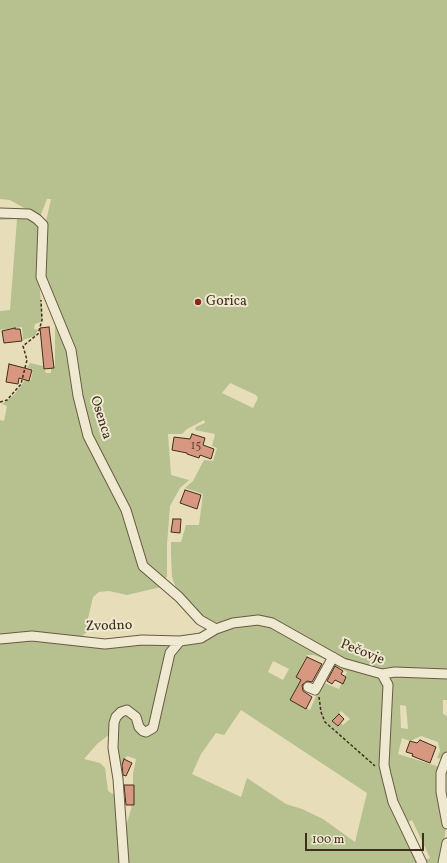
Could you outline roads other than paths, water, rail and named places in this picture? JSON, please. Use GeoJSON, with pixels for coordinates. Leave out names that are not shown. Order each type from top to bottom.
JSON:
{"type":"FeatureCollection","features":[{"type":"Feature","properties":{"kind":"street","name":"Osenca"},"geometry":{"type":"LineString","coordinates":[[0,213],[29,214],[37,218],[43,225],[41,277],[70,350],[78,396],[88,436],[126,510],[143,566],[179,597],[200,620],[216,629]]}},
{"type":"Feature","properties":{"kind":"street","name":"Pečovje"},"geometry":{"type":"LineString","coordinates":[[216,629],[243,620],[258,620],[272,624],[343,662],[382,674],[388,685],[384,765],[393,802],[422,863]]}},
{"type":"Feature","properties":{"kind":"street","name":"Zvodno"},"geometry":{"type":"LineString","coordinates":[[0,639],[32,636],[106,644],[142,640],[180,641],[201,638],[216,629]]}},
{"type":"Feature","properties":{"kind":"street"},"geometry":{"type":"LineString","coordinates":[[124,863],[118,779],[113,748],[114,723],[121,712],[127,710],[136,717],[139,727],[143,731],[146,732],[153,728],[170,653],[180,641]]}},
{"type":"Feature","properties":{"kind":"street"},"geometry":{"type":"LineString","coordinates":[[312,687],[333,657]]}},
{"type":"Feature","properties":{"kind":"street"},"geometry":{"type":"LineString","coordinates":[[382,674],[395,672],[447,674]]}},
{"type":"Feature","properties":{"kind":"street"},"geometry":{"type":"LineString","coordinates":[[447,757],[441,773],[441,792],[447,824]]}},
{"type":"Feature","properties":{"kind":"street"},"geometry":{"type":"LineString","coordinates":[[443,863],[447,843]]}},
{"type":"Feature","properties":{"kind":"place","name":"Gorica"},"geometry":{"type":"Point","coordinates":[198,302]}}]}
